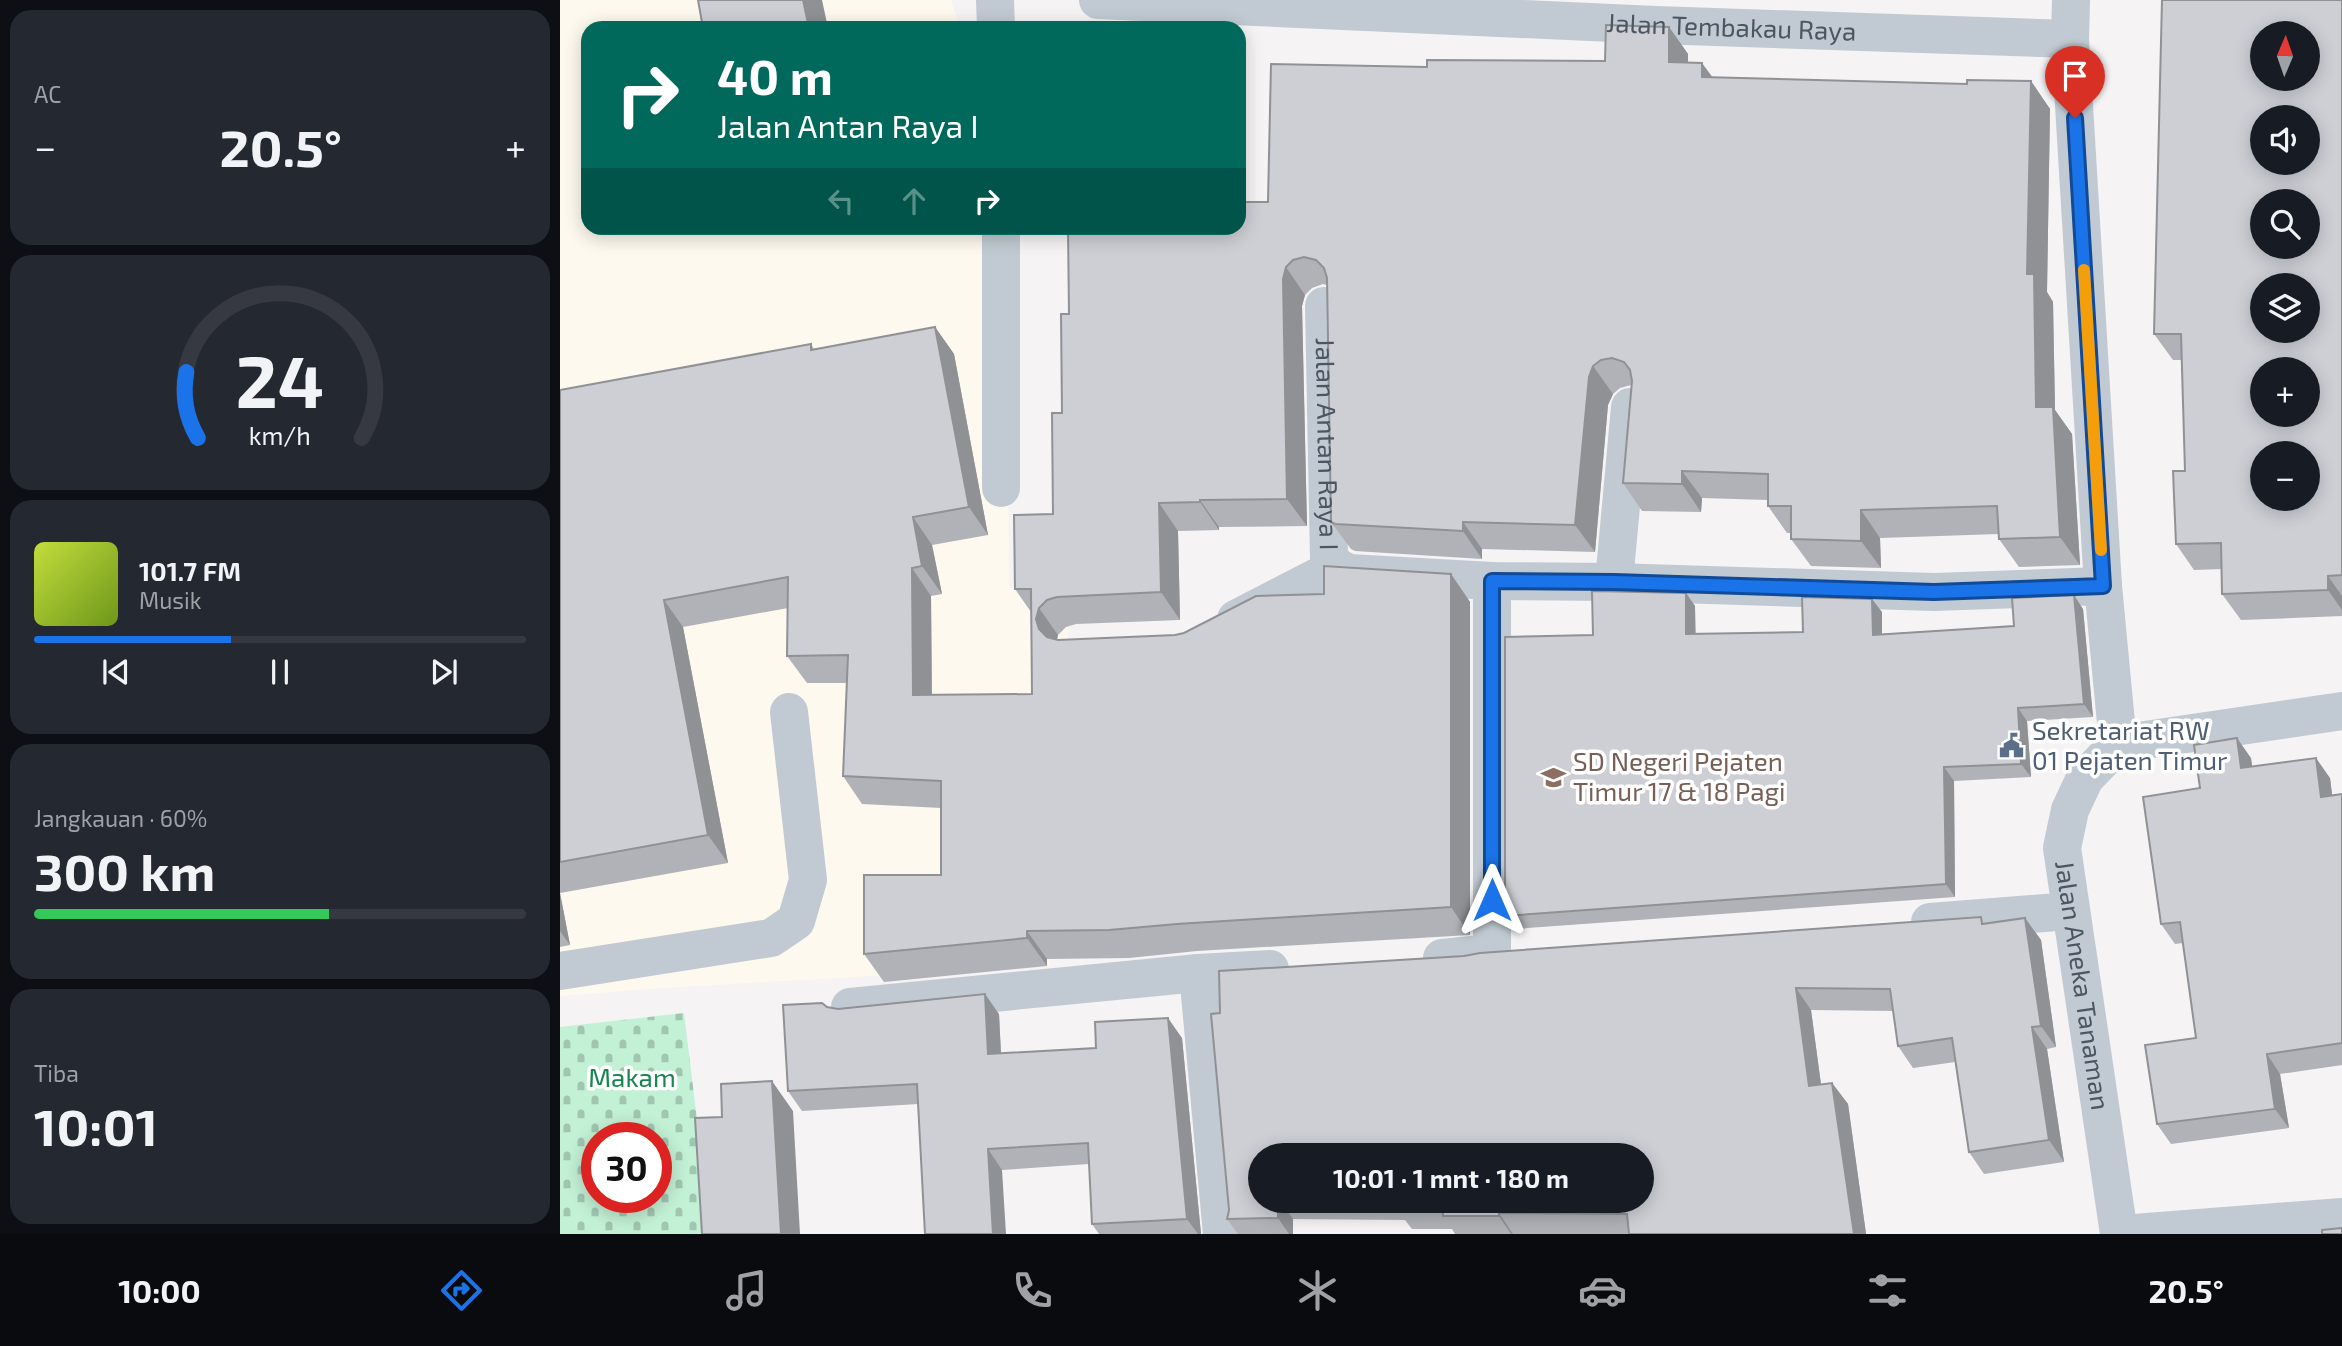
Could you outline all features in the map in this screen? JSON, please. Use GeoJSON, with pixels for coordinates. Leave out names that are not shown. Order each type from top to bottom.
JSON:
{"type":"FeatureCollection","features":[{"type":"Feature","properties":{"kind":"street"},"geometry":{"type":"LineString","coordinates":[[995,0],[996,21]]}},
{"type":"Feature","properties":{"kind":"street","name":"Jalan Tembakau Raya"},"geometry":{"type":"LineString","coordinates":[[1098,0],[1679,13],[2070,39]]}},
{"type":"Feature","properties":{"kind":"street"},"geometry":{"type":"LineString","coordinates":[[2071,0],[2070,39],[2103,586],[2118,744],[2342,711]]}},
{"type":"Feature","properties":{"kind":"street"},"geometry":{"type":"LineString","coordinates":[[1001,235],[1001,488]]}},
{"type":"Feature","properties":{"kind":"street","name":"Jalan Antan Raya I"},"geometry":{"type":"LineString","coordinates":[[1324,306],[1329,557],[1337,567],[1349,573],[1492,581],[1934,592],[2103,586]]}},
{"type":"Feature","properties":{"kind":"street"},"geometry":{"type":"LineString","coordinates":[[1614,582],[1630,407]]}},
{"type":"Feature","properties":{"kind":"street"},"geometry":{"type":"LineString","coordinates":[[1205,635],[1337,567]]}},
{"type":"Feature","properties":{"kind":"street"},"geometry":{"type":"LineString","coordinates":[[1492,581],[1492,953]]}},
{"type":"Feature","properties":{"kind":"street"},"geometry":{"type":"LineString","coordinates":[[560,971],[771,938],[796,921],[808,880],[789,712]]}},
{"type":"Feature","properties":{"kind":"street","name":"Jalan Aneka Tanaman"},"geometry":{"type":"LineString","coordinates":[[2118,744],[2085,778],[2070,810],[2062,849],[2120,1234]]}},
{"type":"Feature","properties":{"kind":"street"},"geometry":{"type":"LineString","coordinates":[[1889,925],[2071,911]]}},
{"type":"Feature","properties":{"kind":"street"},"geometry":{"type":"LineString","coordinates":[[1411,960],[1533,950]]}},
{"type":"Feature","properties":{"kind":"street"},"geometry":{"type":"LineString","coordinates":[[850,1007],[1198,973],[1304,967]]}},
{"type":"Feature","properties":{"kind":"street"},"geometry":{"type":"LineString","coordinates":[[1198,973],[1222,1234]]}},
{"type":"Feature","properties":{"kind":"street"},"geometry":{"type":"LineString","coordinates":[[2120,1234],[2342,1217]]}},
{"type":"Feature","properties":{"kind":"shaded area"},"geometry":{"type":"Polygon","coordinates":[[[560,0],[951,0],[958,21],[581,21],[581,235],[1006,235],[1009,588],[1070,595],[1050,966],[560,996],[560,0]]]}},
{"type":"Feature","properties":{"kind":"green space","name":"Makam"},"geometry":{"type":"Polygon","coordinates":[[[684,1013],[711,1234],[560,1234],[560,1027],[684,1013]]]}},
{"type":"Feature","properties":{"kind":"building"},"geometry":{"type":"Polygon","coordinates":[[[698,0],[803,0],[808,21],[702,21],[698,0]]]}},
{"type":"Feature","properties":{"kind":"building"},"geometry":{"type":"Polygon","coordinates":[[[2162,0],[2342,0],[2342,575],[2328,576],[2328,590],[2222,594],[2221,543],[2176,544],[2173,471],[2185,471],[2181,334],[2154,334],[2162,0]]]}},
{"type":"Feature","properties":{"kind":"building"},"geometry":{"type":"Polygon","coordinates":[[[1606,25],[1669,27],[1669,62],[1702,63],[1702,77],[1967,84],[1967,80],[2031,81],[2027,274],[2034,274],[2036,407],[2053,407],[2060,537],[1999,539],[1997,506],[1861,510],[1861,541],[1791,539],[1791,506],[1768,506],[1768,474],[1682,471],[1682,484],[1623,483],[1632,381],[1630,370],[1624,362],[1612,358],[1601,360],[1593,366],[1589,377],[1575,525],[1463,522],[1463,531],[1335,524],[1331,522],[1327,278],[1324,268],[1316,260],[1304,257],[1293,260],[1286,267],[1283,279],[1287,499],[1159,503],[1161,592],[1057,597],[1047,600],[1039,608],[1036,619],[1039,629],[1047,637],[1058,640],[1175,635],[1184,633],[1256,596],[1324,594],[1324,566],[1451,574],[1451,907],[1109,930],[1027,931],[1027,938],[864,954],[864,875],[941,875],[941,781],[843,776],[848,655],[787,656],[788,577],[664,600],[708,835],[560,862],[560,390],[811,344],[811,350],[935,327],[969,507],[913,517],[922,566],[912,568],[913,695],[1032,694],[1031,589],[1015,589],[1014,515],[1053,514],[1052,413],[1062,413],[1061,314],[1069,314],[1068,235],[1246,235],[1246,202],[1268,202],[1271,64],[1427,67],[1427,60],[1605,61],[1606,25]]]}},
{"type":"Feature","properties":{"kind":"building"},"geometry":{"type":"Polygon","coordinates":[[[1592,591],[1686,593],[1686,634],[1803,632],[1802,597],[1872,599],[1873,635],[2014,626],[2012,598],[2074,595],[2084,704],[2018,708],[2021,764],[1944,767],[1946,884],[1505,916],[1505,637],[1593,635],[1592,591]]]}},
{"type":"Feature","properties":{"kind":"building"},"geometry":{"type":"Polygon","coordinates":[[[2237,738],[2241,768],[2316,758],[2321,797],[2342,794],[2342,1043],[2267,1054],[2275,1109],[2157,1124],[2145,1045],[2196,1038],[2180,922],[2161,924],[2143,797],[2200,788],[2194,745],[2237,738]]]}},
{"type":"Feature","properties":{"kind":"building"},"geometry":{"type":"Polygon","coordinates":[[[1981,917],[1982,924],[2025,918],[2041,1026],[2032,1027],[2049,1140],[1969,1152],[1952,1038],[1898,1046],[1890,989],[1796,988],[1809,1086],[1832,1083],[1854,1234],[1629,1234],[1627,1214],[1499,1213],[1654,1213],[1654,1143],[1248,1143],[1248,1213],[1278,1213],[1278,1218],[1227,1219],[1229,1210],[1211,1014],[1220,1013],[1219,971],[1981,917]]]}},
{"type":"Feature","properties":{"kind":"building"},"geometry":{"type":"Polygon","coordinates":[[[985,994],[988,1054],[1096,1048],[1095,1022],[1168,1018],[1187,1219],[1092,1224],[1088,1143],[988,1149],[993,1234],[925,1234],[917,1084],[788,1091],[783,1005],[822,1003],[838,1009],[985,994]]]}},
{"type":"Feature","properties":{"kind":"building"},"geometry":{"type":"Polygon","coordinates":[[[772,1081],[781,1234],[702,1234],[695,1118],[722,1117],[721,1084],[772,1081]]]}},
{"type":"Feature","properties":{"kind":"building"},"geometry":{"type":"Polygon","coordinates":[[[1443,1213],[1499,1213],[1499,1216],[1443,1216],[1443,1213]]]}},
{"type":"Feature","properties":{"kind":"building"},"geometry":{"type":"Polygon","coordinates":[[[2342,1228],[2342,1234],[2322,1234],[2322,1230],[2342,1228]]]}},
{"type":"Feature","properties":{"kind":"slow traffic"},"geometry":{"type":"LineString","coordinates":[[2084,270],[2101,550]]}},
{"type":"Feature","properties":{"kind":"place","name":"Sekretariat RW 01 Pejaten Timur"},"geometry":{"type":"Point","coordinates":[2012,746]}},
{"type":"Feature","properties":{"kind":"place","name":"SD Negeri Pejaten Timur 17 & 18 Pagi"},"geometry":{"type":"Point","coordinates":[1553,777]}},
{"type":"Feature","properties":{"kind":"route"},"geometry":{"type":"LineString","coordinates":[[1492,900],[1492,581],[1934,592],[2103,586],[2075,118]]}}]}
